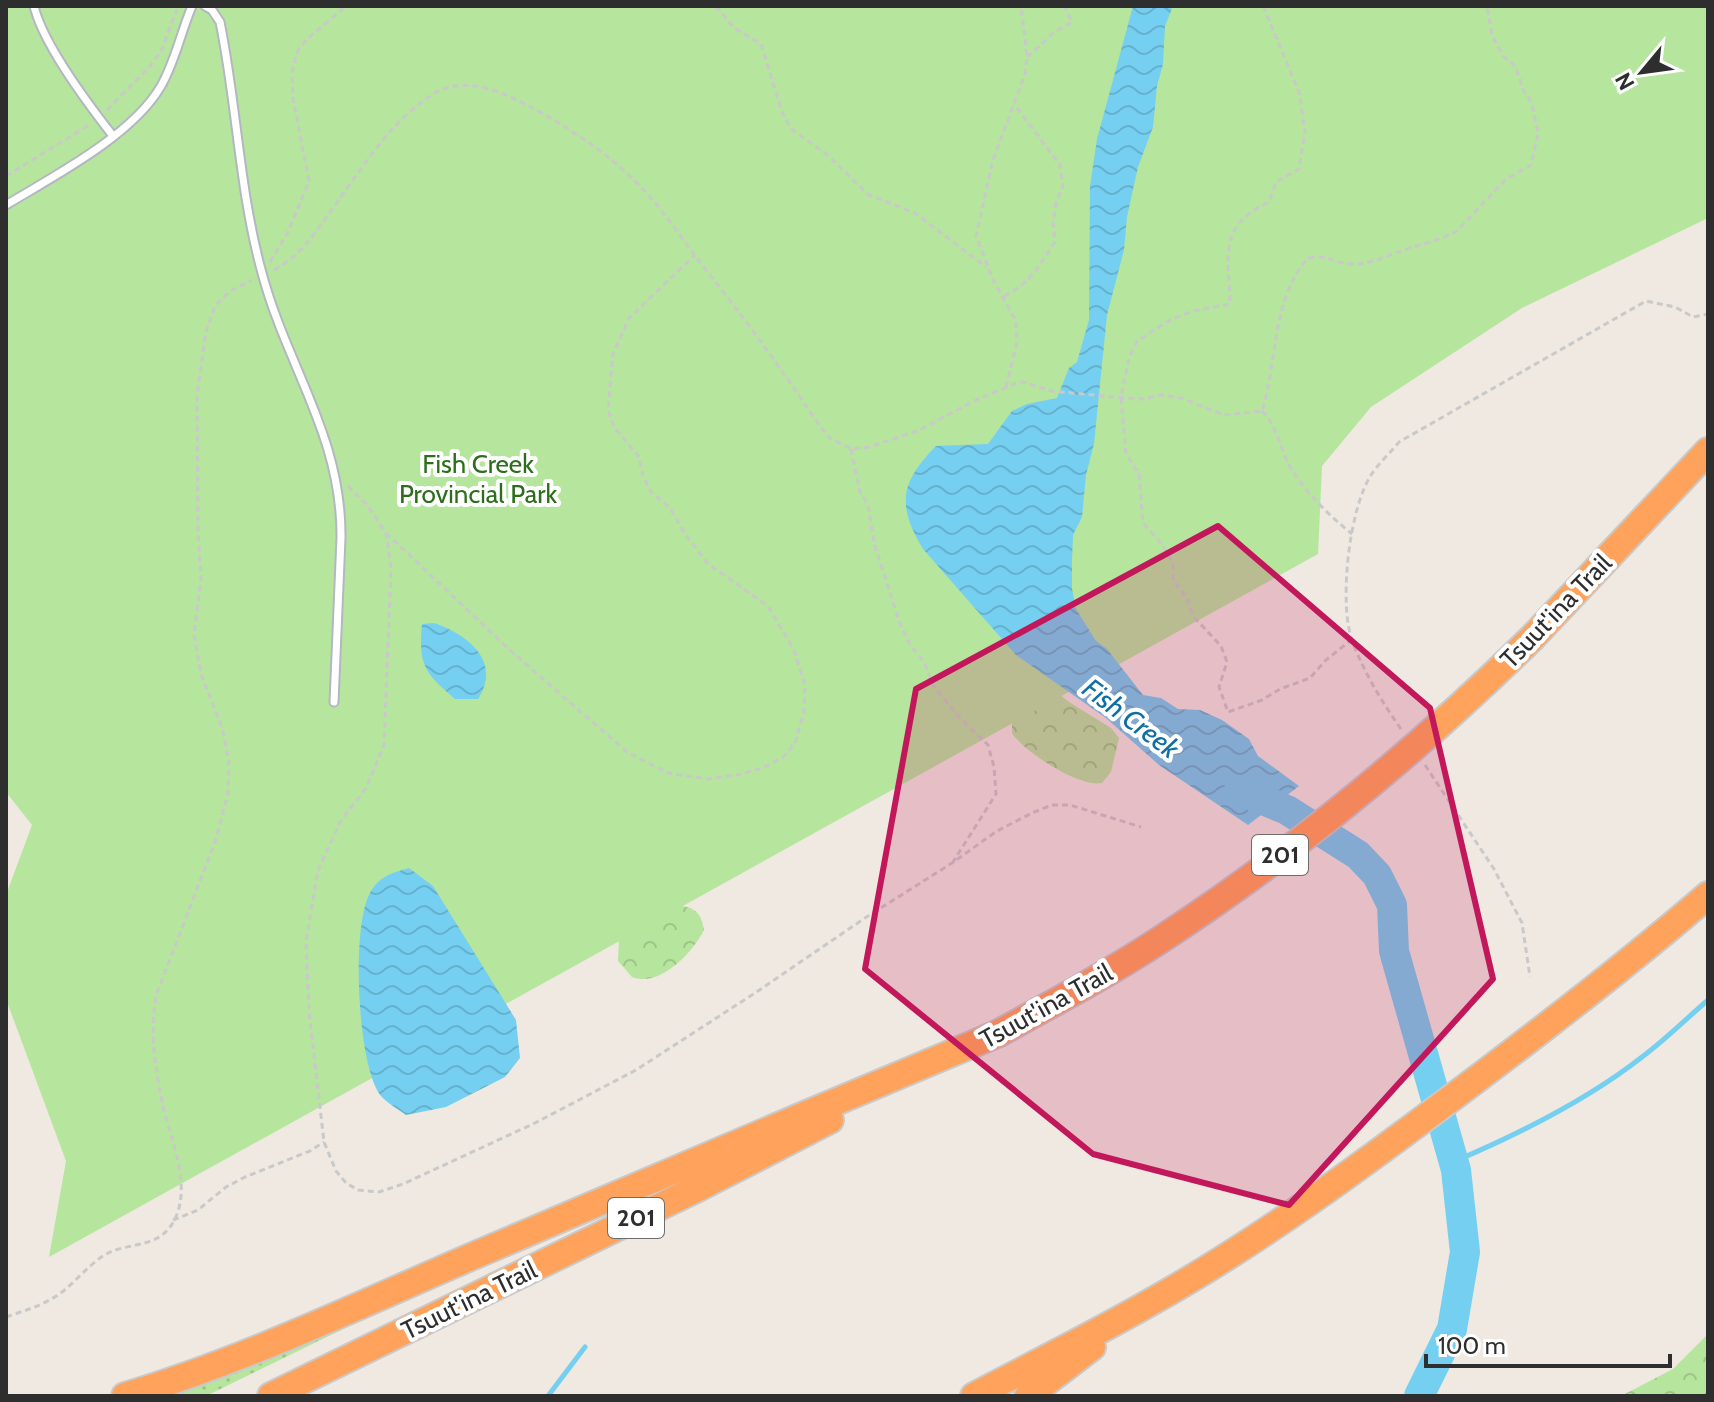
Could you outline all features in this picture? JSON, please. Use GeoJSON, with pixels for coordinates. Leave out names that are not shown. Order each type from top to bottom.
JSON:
{"type":"FeatureCollection","features":[{"type":"Feature","properties":{"kind":"highway","name":"Tsuut'ina Trail"},"geometry":{"type":"LineString","coordinates":[[271,1396],[702,1186],[997,1034],[1086,986],[1161,939],[1285,852],[1429,735],[1533,637],[1708,451]]}},
{"type":"Feature","properties":{"kind":"highway"},"geometry":{"type":"LineString","coordinates":[[974,1396],[1152,1301],[1319,1195],[1399,1139],[1591,993],[1708,895]]}},
{"type":"Feature","properties":{"kind":"highway"},"geometry":{"type":"LineString","coordinates":[[125,1396],[197,1374],[270,1345],[665,1172],[997,1034]]}},
{"type":"Feature","properties":{"kind":"highway"},"geometry":{"type":"LineString","coordinates":[[1028,1396],[1152,1301]]}},
{"type":"Feature","properties":{"kind":"lane"},"geometry":{"type":"LineString","coordinates":[[34,6],[41,28],[113,136]]}},
{"type":"Feature","properties":{"kind":"lane"},"geometry":{"type":"LineString","coordinates":[[6,205],[113,136],[145,109],[161,87],[192,6]]}},
{"type":"Feature","properties":{"kind":"lane"},"geometry":{"type":"LineString","coordinates":[[205,6],[220,22],[244,198],[262,275],[280,328],[324,432],[336,475],[342,527],[334,702]]}},
{"type":"Feature","properties":{"kind":"path"},"geometry":{"type":"LineString","coordinates":[[6,176],[99,117],[151,65],[162,49],[178,6]]}},
{"type":"Feature","properties":{"kind":"path"},"geometry":{"type":"LineString","coordinates":[[262,275],[288,232],[309,181],[293,99],[292,73],[297,52],[306,40],[346,6]]}},
{"type":"Feature","properties":{"kind":"path"},"geometry":{"type":"LineString","coordinates":[[716,6],[734,28],[761,44],[782,112],[791,129],[825,153],[869,195],[915,213],[988,269]]}},
{"type":"Feature","properties":{"kind":"path"},"geometry":{"type":"LineString","coordinates":[[1006,387],[1017,342],[1016,321],[988,269],[976,236],[993,160],[1022,85],[1027,57],[1021,6]]}},
{"type":"Feature","properties":{"kind":"path"},"geometry":{"type":"LineString","coordinates":[[1027,57],[1056,31],[1072,22],[1064,6]]}},
{"type":"Feature","properties":{"kind":"path"},"geometry":{"type":"LineString","coordinates":[[1263,6],[1299,92],[1305,132],[1299,169],[1276,182],[1269,202],[1248,211],[1229,238],[1230,304],[1193,311],[1170,320],[1137,341],[1129,358],[1121,397],[1126,454],[1139,474],[1143,523],[1162,544],[1173,563],[1173,580],[1187,598],[1193,616],[1221,646],[1227,662],[1219,687],[1228,712],[1310,678],[1351,640]]}},
{"type":"Feature","properties":{"kind":"path"},"geometry":{"type":"LineString","coordinates":[[1262,411],[1285,298],[1292,281],[1308,258],[1323,255],[1345,264],[1373,263],[1447,236],[1457,231],[1505,180],[1531,165],[1538,134],[1532,103],[1523,90],[1516,67],[1503,56],[1492,35],[1487,6]]}},
{"type":"Feature","properties":{"kind":"path"},"geometry":{"type":"LineString","coordinates":[[6,1317],[44,1304],[106,1254],[159,1237],[173,1220],[180,1195],[181,1178],[162,1101],[152,1037],[152,1014],[157,993],[224,816],[229,761],[222,728],[201,674],[194,635],[201,579],[197,395],[206,332],[215,306],[230,291],[286,263],[302,251],[369,157],[411,111],[439,91],[461,85],[480,86],[504,94],[542,113],[599,149],[651,198],[763,342],[821,428],[830,438],[851,449],[869,447],[917,431],[1006,387],[1023,382],[1052,391],[1143,399],[1161,395],[1181,398],[1224,415],[1262,411],[1269,417],[1279,447],[1293,473],[1326,512],[1352,534]]}},
{"type":"Feature","properties":{"kind":"path"},"geometry":{"type":"LineString","coordinates":[[1004,296],[1017,290],[1036,271],[1055,242],[1053,223],[1063,186],[1060,165],[1014,104]]}},
{"type":"Feature","properties":{"kind":"path"},"geometry":{"type":"LineString","coordinates":[[336,475],[368,506],[386,533],[512,652],[627,752],[668,773],[708,779],[763,768],[783,757],[795,743],[804,712],[805,685],[794,650],[768,606],[708,564],[670,508],[651,492],[639,457],[614,427],[608,410],[613,354],[629,318],[695,255]]}},
{"type":"Feature","properties":{"kind":"path"},"geometry":{"type":"LineString","coordinates":[[1401,730],[1375,692],[1351,640],[1346,587],[1352,534],[1354,519],[1370,476],[1399,442],[1646,301],[1675,307],[1693,317],[1708,314]]}},
{"type":"Feature","properties":{"kind":"path"},"geometry":{"type":"LineString","coordinates":[[851,449],[860,492],[868,505],[874,543],[900,624],[925,664],[932,684],[958,716],[988,745],[994,767],[996,794],[952,863]]}},
{"type":"Feature","properties":{"kind":"path"},"geometry":{"type":"LineString","coordinates":[[386,533],[391,567],[384,745],[366,788],[340,822],[318,871],[306,941],[309,1012],[324,1142],[336,1171],[346,1183],[358,1190],[379,1192],[403,1184],[535,1123],[636,1070],[997,831],[1052,805],[1070,805],[1141,827]]}},
{"type":"Feature","properties":{"kind":"path"},"geometry":{"type":"LineString","coordinates":[[1419,756],[1494,869],[1522,923],[1530,977]]}},
{"type":"Feature","properties":{"kind":"path"},"geometry":{"type":"LineString","coordinates":[[173,1220],[198,1210],[226,1187],[245,1177],[310,1151],[324,1142]]}},
{"type":"Feature","properties":{"kind":"highlighted area"},"geometry":{"type":"Polygon","coordinates":[[[1218,526],[1430,708],[1493,979],[1289,1205],[1093,1154],[865,969],[916,689],[1218,526]]]}},
{"type":"Feature","properties":{"kind":"green space","name":"Fish Creek Provincial Park"},"geometry":{"type":"Polygon","coordinates":[[[6,6],[1708,6],[1708,218],[1522,308],[1371,407],[1322,466],[1318,554],[49,1257],[66,1161],[6,999],[6,895],[32,825],[6,792],[6,6]]]}},
{"type":"Feature","properties":{"kind":"green space"},"geometry":{"type":"Polygon","coordinates":[[[1029,670],[1069,702],[1111,728],[1119,738],[1111,772],[1102,783],[1080,780],[1053,767],[1028,750],[1012,733],[1012,719],[1029,670]]]}},
{"type":"Feature","properties":{"kind":"green space"},"geometry":{"type":"Polygon","coordinates":[[[679,906],[693,910],[702,920],[704,930],[699,939],[684,957],[664,973],[643,979],[632,977],[618,961],[619,939],[679,906]]]}},
{"type":"Feature","properties":{"kind":"green space"},"geometry":{"type":"Polygon","coordinates":[[[377,1310],[206,1396],[156,1396],[377,1310]]]}},
{"type":"Feature","properties":{"kind":"green space"},"geometry":{"type":"Polygon","coordinates":[[[1708,1334],[1708,1396],[1621,1396],[1673,1369],[1708,1334]]]}},
{"type":"Feature","properties":{"kind":"water"},"geometry":{"type":"Polygon","coordinates":[[[1133,6],[1173,6],[1165,26],[1163,64],[1157,86],[1153,127],[1138,167],[1127,217],[1124,250],[1107,315],[1094,444],[1086,475],[1082,517],[1073,535],[1072,589],[1076,609],[1096,641],[1107,649],[1143,695],[1161,698],[1178,709],[1200,710],[1222,720],[1249,739],[1258,756],[1299,786],[1248,825],[1159,765],[1106,718],[1016,655],[923,549],[914,533],[906,506],[906,494],[915,471],[936,446],[988,444],[1012,411],[1027,404],[1057,398],[1069,368],[1077,362],[1089,320],[1090,186],[1097,139],[1133,6]]]}},
{"type":"Feature","properties":{"kind":"water"},"geometry":{"type":"Polygon","coordinates":[[[434,623],[470,643],[484,662],[484,686],[478,699],[455,699],[430,675],[421,650],[422,624],[434,623]]]}},
{"type":"Feature","properties":{"kind":"water"},"geometry":{"type":"Polygon","coordinates":[[[409,868],[433,886],[516,1020],[520,1058],[505,1077],[446,1107],[406,1115],[381,1096],[373,1080],[362,1028],[359,964],[360,935],[370,893],[382,879],[409,868]]]}},
{"type":"Feature","properties":{"kind":"waterway","name":"Fish Creek"},"geometry":{"type":"LineString","coordinates":[[1239,790],[1287,810],[1358,855],[1377,875],[1392,905],[1394,951],[1456,1170],[1465,1252],[1452,1329],[1419,1396]]}},
{"type":"Feature","properties":{"kind":"waterway"},"geometry":{"type":"LineString","coordinates":[[1453,1162],[1527,1128],[1598,1088],[1651,1050],[1708,1000]]}},
{"type":"Feature","properties":{"kind":"waterway"},"geometry":{"type":"LineString","coordinates":[[548,1396],[585,1347]]}}]}
